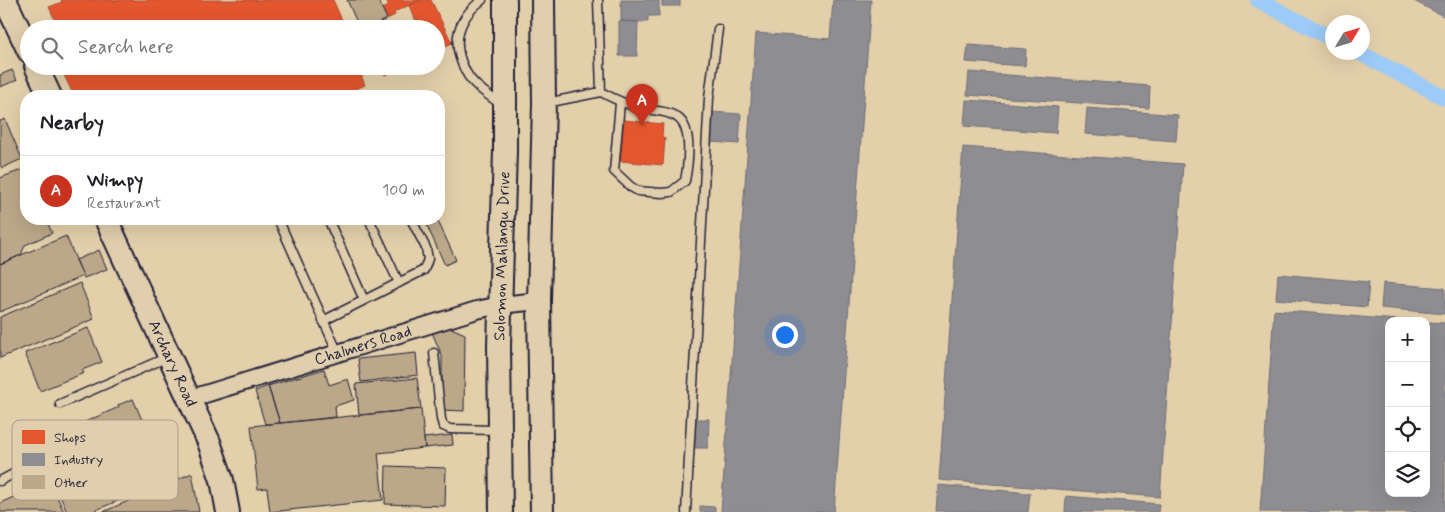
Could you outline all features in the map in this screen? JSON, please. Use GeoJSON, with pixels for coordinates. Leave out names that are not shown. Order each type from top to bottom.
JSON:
{"type":"FeatureCollection","features":[{"type":"Feature","properties":{"kind":"main road"},"geometry":{"type":"LineString","coordinates":[[5,0],[20,32]]}},
{"type":"Feature","properties":{"kind":"main road","name":"Solomon Mahlangu Drive"},"geometry":{"type":"LineString","coordinates":[[501,512],[499,430],[500,305],[506,108],[505,0]]}},
{"type":"Feature","properties":{"kind":"main road"},"geometry":{"type":"LineString","coordinates":[[542,512],[539,301],[544,103],[543,0]]}},
{"type":"Feature","properties":{"kind":"main road"},"geometry":{"type":"LineString","coordinates":[[40,75],[47,90]]}},
{"type":"Feature","properties":{"kind":"main road","name":"Archary Road"},"geometry":{"type":"LineString","coordinates":[[109,225],[209,442],[222,480],[228,512]]}},
{"type":"Feature","properties":{"kind":"street","name":"Chalmers Road"},"geometry":{"type":"LineString","coordinates":[[189,399],[477,310],[500,305],[539,301]]}},
{"type":"Feature","properties":{"kind":"lane"},"geometry":{"type":"LineString","coordinates":[[482,0],[466,16],[458,28],[459,52],[466,73],[481,89],[506,108]]}},
{"type":"Feature","properties":{"kind":"lane"},"geometry":{"type":"LineString","coordinates":[[598,0],[601,92]]}},
{"type":"Feature","properties":{"kind":"lane"},"geometry":{"type":"LineString","coordinates":[[686,512],[709,98],[718,29]]}},
{"type":"Feature","properties":{"kind":"lane"},"geometry":{"type":"LineString","coordinates":[[544,103],[601,92],[620,103],[669,114],[678,118],[684,124],[687,132],[688,164],[685,181],[671,192],[662,193],[638,190],[631,187],[614,171],[620,103]]}},
{"type":"Feature","properties":{"kind":"lane"},"geometry":{"type":"LineString","coordinates":[[281,225],[338,353]]}},
{"type":"Feature","properties":{"kind":"lane"},"geometry":{"type":"LineString","coordinates":[[331,225],[364,300]]}},
{"type":"Feature","properties":{"kind":"lane"},"geometry":{"type":"LineString","coordinates":[[372,225],[399,283]]}},
{"type":"Feature","properties":{"kind":"lane"},"geometry":{"type":"LineString","coordinates":[[323,320],[424,270],[428,259],[426,248],[414,225]]}},
{"type":"Feature","properties":{"kind":"lane"},"geometry":{"type":"LineString","coordinates":[[434,353],[440,419],[443,426],[450,429],[499,430]]}},
{"type":"Feature","properties":{"kind":"lane"},"geometry":{"type":"LineString","coordinates":[[60,404],[169,356]]}},
{"type":"Feature","properties":{"kind":"lane"},"geometry":{"type":"LineString","coordinates":[[0,481],[12,475]]}},
{"type":"Feature","properties":{"kind":"building: Shops"},"geometry":{"type":"Polygon","coordinates":[[[61,0],[333,0],[342,20],[55,20],[49,7],[62,2],[61,0]]]}},
{"type":"Feature","properties":{"kind":"building: Shops"},"geometry":{"type":"Polygon","coordinates":[[[386,0],[421,0],[394,12],[395,15],[387,19],[382,9],[389,6],[386,0]]]}},
{"type":"Feature","properties":{"kind":"building: Shops"},"geometry":{"type":"Polygon","coordinates":[[[421,0],[431,0],[441,20],[416,20],[409,6],[421,0]]]}},
{"type":"Feature","properties":{"kind":"building: Shops"},"geometry":{"type":"Polygon","coordinates":[[[445,29],[452,43],[445,46],[445,29]]]}},
{"type":"Feature","properties":{"kind":"building: Shops"},"geometry":{"type":"Polygon","coordinates":[[[64,75],[361,75],[365,85],[354,90],[71,90],[64,75]]]}},
{"type":"Feature","properties":{"kind":"building: Shops"},"geometry":{"type":"Polygon","coordinates":[[[624,120],[663,124],[662,137],[665,138],[663,165],[620,161],[624,120]]]}},
{"type":"Feature","properties":{"kind":"building: Industry"},"geometry":{"type":"Polygon","coordinates":[[[621,0],[659,0],[659,16],[648,16],[648,22],[621,21],[621,0]]]}},
{"type":"Feature","properties":{"kind":"building: Industry"},"geometry":{"type":"Polygon","coordinates":[[[662,0],[680,0],[680,6],[662,6],[662,0]]]}},
{"type":"Feature","properties":{"kind":"building: Industry"},"geometry":{"type":"Polygon","coordinates":[[[833,0],[871,0],[834,512],[721,512],[756,33],[830,39],[833,0]]]}},
{"type":"Feature","properties":{"kind":"building: Industry"},"geometry":{"type":"Polygon","coordinates":[[[1412,0],[1445,0],[1445,17],[1412,0]]]}},
{"type":"Feature","properties":{"kind":"building: Industry"},"geometry":{"type":"Polygon","coordinates":[[[619,21],[638,22],[637,56],[619,56],[619,21]]]}},
{"type":"Feature","properties":{"kind":"building: Industry"},"geometry":{"type":"Polygon","coordinates":[[[968,45],[1026,49],[1025,66],[966,62],[968,45]]]}},
{"type":"Feature","properties":{"kind":"building: Industry"},"geometry":{"type":"Polygon","coordinates":[[[969,72],[1150,86],[1149,108],[967,95],[969,72]]]}},
{"type":"Feature","properties":{"kind":"building: Industry"},"geometry":{"type":"Polygon","coordinates":[[[966,100],[1058,107],[1056,133],[964,126],[966,100]]]}},
{"type":"Feature","properties":{"kind":"building: Industry"},"geometry":{"type":"Polygon","coordinates":[[[1087,108],[1178,115],[1176,141],[1085,134],[1087,108]]]}},
{"type":"Feature","properties":{"kind":"building: Industry"},"geometry":{"type":"Polygon","coordinates":[[[711,112],[741,114],[739,144],[710,142],[711,112]]]}},
{"type":"Feature","properties":{"kind":"building: Industry"},"geometry":{"type":"Polygon","coordinates":[[[963,147],[1183,164],[1160,497],[939,480],[963,147]]]}},
{"type":"Feature","properties":{"kind":"building: Industry"},"geometry":{"type":"Polygon","coordinates":[[[1278,274],[1369,282],[1367,307],[1276,299],[1278,274]]]}},
{"type":"Feature","properties":{"kind":"building: Industry"},"geometry":{"type":"Polygon","coordinates":[[[1383,283],[1445,288],[1445,314],[1381,308],[1383,283]]]}},
{"type":"Feature","properties":{"kind":"building: Industry"},"geometry":{"type":"Polygon","coordinates":[[[1274,310],[1385,319],[1385,497],[1430,497],[1430,322],[1445,323],[1445,512],[1260,512],[1274,310]]]}},
{"type":"Feature","properties":{"kind":"building: Industry"},"geometry":{"type":"Polygon","coordinates":[[[694,419],[709,419],[708,448],[693,448],[694,419]]]}},
{"type":"Feature","properties":{"kind":"building: Industry"},"geometry":{"type":"Polygon","coordinates":[[[938,485],[1030,493],[1028,512],[936,511],[938,485]]]}},
{"type":"Feature","properties":{"kind":"building: Industry"},"geometry":{"type":"Polygon","coordinates":[[[1066,496],[1159,504],[1158,512],[1065,512],[1066,496]]]}},
{"type":"Feature","properties":{"kind":"building: Industry"},"geometry":{"type":"Polygon","coordinates":[[[700,506],[715,507],[715,512],[700,512],[700,506]]]}},
{"type":"Feature","properties":{"kind":"building: Other"},"geometry":{"type":"Polygon","coordinates":[[[347,0],[378,0],[387,19],[385,20],[356,20],[347,0]]]}},
{"type":"Feature","properties":{"kind":"building: Other"},"geometry":{"type":"Polygon","coordinates":[[[12,70],[17,80],[0,87],[0,75],[12,70]]]}},
{"type":"Feature","properties":{"kind":"building: Other"},"geometry":{"type":"Polygon","coordinates":[[[5,119],[20,154],[20,160],[2,168],[0,165],[0,121],[5,119]]]}},
{"type":"Feature","properties":{"kind":"building: Other"},"geometry":{"type":"Polygon","coordinates":[[[20,170],[20,225],[49,225],[52,233],[25,245],[21,255],[0,264],[0,178],[20,170]]]}},
{"type":"Feature","properties":{"kind":"building: Other"},"geometry":{"type":"Polygon","coordinates":[[[427,225],[440,225],[456,260],[445,265],[427,225]]]}},
{"type":"Feature","properties":{"kind":"building: Other"},"geometry":{"type":"Polygon","coordinates":[[[66,236],[83,276],[0,312],[0,264],[66,236]]]}},
{"type":"Feature","properties":{"kind":"building: Other"},"geometry":{"type":"Polygon","coordinates":[[[99,250],[107,269],[84,278],[76,260],[99,250]]]}},
{"type":"Feature","properties":{"kind":"building: Other"},"geometry":{"type":"Polygon","coordinates":[[[80,283],[94,319],[0,358],[0,317],[80,283]]]}},
{"type":"Feature","properties":{"kind":"building: Other"},"geometry":{"type":"Polygon","coordinates":[[[449,327],[465,334],[464,411],[442,410],[442,356],[431,330],[449,327]]]}},
{"type":"Feature","properties":{"kind":"building: Other"},"geometry":{"type":"Polygon","coordinates":[[[88,328],[102,362],[82,370],[84,373],[40,391],[25,353],[88,328]]]}},
{"type":"Feature","properties":{"kind":"building: Other"},"geometry":{"type":"Polygon","coordinates":[[[416,353],[418,375],[361,382],[358,359],[416,353]]]}},
{"type":"Feature","properties":{"kind":"building: Other"},"geometry":{"type":"Polygon","coordinates":[[[324,369],[329,385],[348,379],[354,400],[335,406],[336,417],[280,423],[268,386],[324,369]]]}},
{"type":"Feature","properties":{"kind":"building: Other"},"geometry":{"type":"Polygon","coordinates":[[[417,378],[421,409],[359,415],[356,384],[417,378]]]}},
{"type":"Feature","properties":{"kind":"building: Other"},"geometry":{"type":"Polygon","coordinates":[[[268,386],[280,423],[265,424],[255,391],[268,386]]]}},
{"type":"Feature","properties":{"kind":"building: Other"},"geometry":{"type":"Polygon","coordinates":[[[133,399],[142,420],[89,420],[119,407],[118,405],[133,399]]]}},
{"type":"Feature","properties":{"kind":"building: Other"},"geometry":{"type":"Polygon","coordinates":[[[421,409],[425,448],[378,453],[383,500],[270,512],[267,488],[258,489],[251,426],[421,409]]]}},
{"type":"Feature","properties":{"kind":"building: Other"},"geometry":{"type":"Polygon","coordinates":[[[452,435],[453,445],[425,448],[424,438],[452,435]]]}},
{"type":"Feature","properties":{"kind":"building: Other"},"geometry":{"type":"Polygon","coordinates":[[[386,466],[446,468],[445,506],[385,504],[386,466]]]}},
{"type":"Feature","properties":{"kind":"building: Other"},"geometry":{"type":"Polygon","coordinates":[[[192,473],[199,512],[103,512],[130,500],[178,500],[178,479],[192,473]]]}},
{"type":"Feature","properties":{"kind":"building: Other"},"geometry":{"type":"Polygon","coordinates":[[[12,498],[12,500],[59,500],[64,512],[0,512],[0,503],[12,498]]]}},
{"type":"Feature","properties":{"kind":"building: Other"},"geometry":{"type":"Polygon","coordinates":[[[62,500],[120,500],[91,512],[67,512],[62,500]]]}},
{"type":"Feature","properties":{"kind":"waterway"},"geometry":{"type":"LineString","coordinates":[[1258,0],[1325,35]]}},
{"type":"Feature","properties":{"kind":"waterway"},"geometry":{"type":"LineString","coordinates":[[1370,58],[1445,98]]}},
{"type":"Feature","properties":{"kind":"place","name":"Wimpy"},"geometry":{"type":"Point","coordinates":[642,125]}}]}
